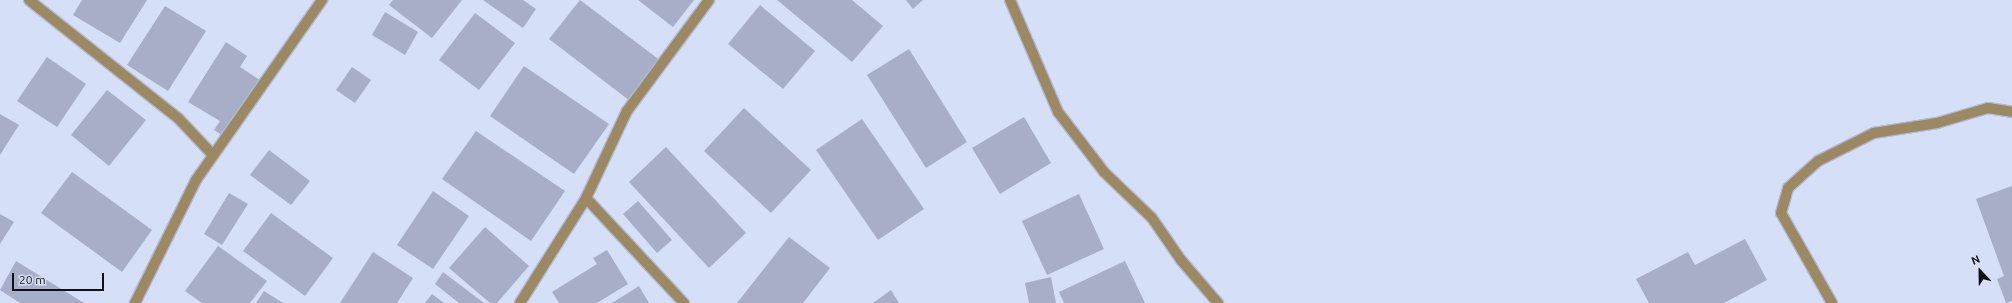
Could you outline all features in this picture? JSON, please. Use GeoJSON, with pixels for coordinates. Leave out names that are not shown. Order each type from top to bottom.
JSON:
{"type":"FeatureCollection","features":[{"type":"Feature","properties":{"kind":"street"},"geometry":{"type":"LineString","coordinates":[[29,0],[178,118],[213,155]]}},
{"type":"Feature","properties":{"kind":"street"},"geometry":{"type":"LineString","coordinates":[[135,303],[196,180],[322,0]]}},
{"type":"Feature","properties":{"kind":"street"},"geometry":{"type":"LineString","coordinates":[[520,303],[586,198],[627,111],[709,0]]}},
{"type":"Feature","properties":{"kind":"street"},"geometry":{"type":"LineString","coordinates":[[1010,0],[1058,112],[1104,172],[1152,218],[1181,260],[1218,303]]}},
{"type":"Feature","properties":{"kind":"street"},"geometry":{"type":"LineString","coordinates":[[1832,303],[1781,213],[1788,188],[1818,161],[1874,133],[1937,123],[1988,108],[2012,112]]}},
{"type":"Feature","properties":{"kind":"street"},"geometry":{"type":"LineString","coordinates":[[586,198],[684,303]]}},
{"type":"Feature","properties":{"kind":"building"},"geometry":{"type":"Polygon","coordinates":[[[82,0],[147,0],[120,43],[73,15],[82,0]]]}},
{"type":"Feature","properties":{"kind":"building"},"geometry":{"type":"Polygon","coordinates":[[[393,0],[462,0],[432,38],[389,5],[393,0]]]}},
{"type":"Feature","properties":{"kind":"building"},"geometry":{"type":"Polygon","coordinates":[[[483,0],[523,0],[536,9],[523,28],[483,0]]]}},
{"type":"Feature","properties":{"kind":"building"},"geometry":{"type":"Polygon","coordinates":[[[580,0],[665,64],[634,104],[549,39],[580,0]]]}},
{"type":"Feature","properties":{"kind":"building"},"geometry":{"type":"Polygon","coordinates":[[[638,0],[694,0],[673,27],[638,0]]]}},
{"type":"Feature","properties":{"kind":"building"},"geometry":{"type":"Polygon","coordinates":[[[777,0],[852,0],[883,26],[852,62],[777,0]]]}},
{"type":"Feature","properties":{"kind":"building"},"geometry":{"type":"Polygon","coordinates":[[[906,0],[923,0],[913,9],[906,0]]]}},
{"type":"Feature","properties":{"kind":"building"},"geometry":{"type":"Polygon","coordinates":[[[760,5],[815,51],[783,89],[728,44],[760,5]]]}},
{"type":"Feature","properties":{"kind":"building"},"geometry":{"type":"Polygon","coordinates":[[[165,6],[206,31],[168,91],[127,65],[165,6]]]}},
{"type":"Feature","properties":{"kind":"building"},"geometry":{"type":"Polygon","coordinates":[[[385,12],[418,32],[405,55],[372,35],[385,12]]]}},
{"type":"Feature","properties":{"kind":"building"},"geometry":{"type":"Polygon","coordinates":[[[475,13],[515,43],[479,90],[439,60],[475,13]]]}},
{"type":"Feature","properties":{"kind":"building"},"geometry":{"type":"Polygon","coordinates":[[[226,42],[247,56],[240,67],[263,82],[227,138],[214,130],[220,121],[188,102],[226,42]]]}},
{"type":"Feature","properties":{"kind":"building"},"geometry":{"type":"Polygon","coordinates":[[[909,49],[967,142],[926,168],[867,75],[909,49]]]}},
{"type":"Feature","properties":{"kind":"building"},"geometry":{"type":"Polygon","coordinates":[[[47,57],[86,84],[57,127],[17,101],[47,57]]]}},
{"type":"Feature","properties":{"kind":"building"},"geometry":{"type":"Polygon","coordinates":[[[524,66],[609,124],[574,174],[490,116],[524,66]]]}},
{"type":"Feature","properties":{"kind":"building"},"geometry":{"type":"Polygon","coordinates":[[[352,67],[371,80],[355,103],[336,90],[352,67]]]}},
{"type":"Feature","properties":{"kind":"building"},"geometry":{"type":"Polygon","coordinates":[[[107,90],[146,120],[109,166],[71,135],[107,90]]]}},
{"type":"Feature","properties":{"kind":"building"},"geometry":{"type":"Polygon","coordinates":[[[744,108],[811,170],[771,213],[704,151],[744,108]]]}},
{"type":"Feature","properties":{"kind":"building"},"geometry":{"type":"Polygon","coordinates":[[[0,114],[19,125],[0,155],[0,114]]]}},
{"type":"Feature","properties":{"kind":"building"},"geometry":{"type":"Polygon","coordinates":[[[1024,117],[1051,163],[1000,194],[972,148],[1024,117]]]}},
{"type":"Feature","properties":{"kind":"building"},"geometry":{"type":"Polygon","coordinates":[[[862,119],[924,209],[878,240],[816,150],[862,119]]]}},
{"type":"Feature","properties":{"kind":"building"},"geometry":{"type":"Polygon","coordinates":[[[476,131],[565,191],[531,241],[442,179],[476,131]]]}},
{"type":"Feature","properties":{"kind":"building"},"geometry":{"type":"Polygon","coordinates":[[[666,147],[746,233],[709,268],[629,182],[666,147]]]}},
{"type":"Feature","properties":{"kind":"building"},"geometry":{"type":"Polygon","coordinates":[[[269,150],[310,181],[291,205],[250,175],[269,150]]]}},
{"type":"Feature","properties":{"kind":"building"},"geometry":{"type":"Polygon","coordinates":[[[72,172],[152,230],[122,272],[41,213],[72,172]]]}},
{"type":"Feature","properties":{"kind":"building"},"geometry":{"type":"Polygon","coordinates":[[[2012,186],[2012,301],[2006,303],[1997,279],[2004,276],[1976,199],[2012,186]]]}},
{"type":"Feature","properties":{"kind":"building"},"geometry":{"type":"Polygon","coordinates":[[[433,191],[469,216],[433,269],[397,245],[433,191]]]}},
{"type":"Feature","properties":{"kind":"building"},"geometry":{"type":"Polygon","coordinates":[[[229,193],[248,204],[222,245],[204,234],[229,193]]]}},
{"type":"Feature","properties":{"kind":"building"},"geometry":{"type":"Polygon","coordinates":[[[1079,194],[1104,249],[1047,275],[1022,221],[1079,194]]]}},
{"type":"Feature","properties":{"kind":"building"},"geometry":{"type":"Polygon","coordinates":[[[638,201],[672,240],[657,253],[623,214],[638,201]]]}},
{"type":"Feature","properties":{"kind":"building"},"geometry":{"type":"Polygon","coordinates":[[[271,213],[333,258],[305,296],[243,251],[271,213]]]}},
{"type":"Feature","properties":{"kind":"building"},"geometry":{"type":"Polygon","coordinates":[[[0,214],[14,222],[0,244],[0,214]]]}},
{"type":"Feature","properties":{"kind":"building"},"geometry":{"type":"Polygon","coordinates":[[[485,227],[529,266],[497,303],[490,303],[449,268],[485,227]]]}},
{"type":"Feature","properties":{"kind":"building"},"geometry":{"type":"Polygon","coordinates":[[[789,237],[830,268],[803,303],[737,303],[789,237]]]}},
{"type":"Feature","properties":{"kind":"building"},"geometry":{"type":"Polygon","coordinates":[[[1745,239],[1767,280],[1724,303],[1649,303],[1636,279],[1688,252],[1695,265],[1745,239]]]}},
{"type":"Feature","properties":{"kind":"building"},"geometry":{"type":"Polygon","coordinates":[[[218,246],[267,281],[250,303],[202,303],[185,291],[218,246]]]}},
{"type":"Feature","properties":{"kind":"building"},"geometry":{"type":"Polygon","coordinates":[[[607,250],[628,284],[597,303],[559,303],[552,292],[597,264],[593,258],[607,250]]]}},
{"type":"Feature","properties":{"kind":"building"},"geometry":{"type":"Polygon","coordinates":[[[373,252],[413,278],[397,303],[340,303],[373,252]]]}},
{"type":"Feature","properties":{"kind":"building"},"geometry":{"type":"Polygon","coordinates":[[[16,261],[84,303],[20,303],[0,290],[16,261]]]}},
{"type":"Feature","properties":{"kind":"building"},"geometry":{"type":"Polygon","coordinates":[[[1125,261],[1145,303],[1064,303],[1059,292],[1125,261]]]}},
{"type":"Feature","properties":{"kind":"building"},"geometry":{"type":"Polygon","coordinates":[[[443,272],[484,303],[459,303],[435,284],[443,272]]]}},
{"type":"Feature","properties":{"kind":"building"},"geometry":{"type":"Polygon","coordinates":[[[1051,277],[1056,303],[1029,303],[1025,283],[1051,277]]]}},
{"type":"Feature","properties":{"kind":"building"},"geometry":{"type":"Polygon","coordinates":[[[639,286],[649,303],[612,303],[639,286]]]}},
{"type":"Feature","properties":{"kind":"building"},"geometry":{"type":"Polygon","coordinates":[[[891,290],[899,303],[873,303],[891,290]]]}},
{"type":"Feature","properties":{"kind":"building"},"geometry":{"type":"Polygon","coordinates":[[[264,291],[283,303],[256,303],[264,291]]]}},
{"type":"Feature","properties":{"kind":"building"},"geometry":{"type":"Polygon","coordinates":[[[432,294],[444,303],[425,303],[432,294]]]}}]}
